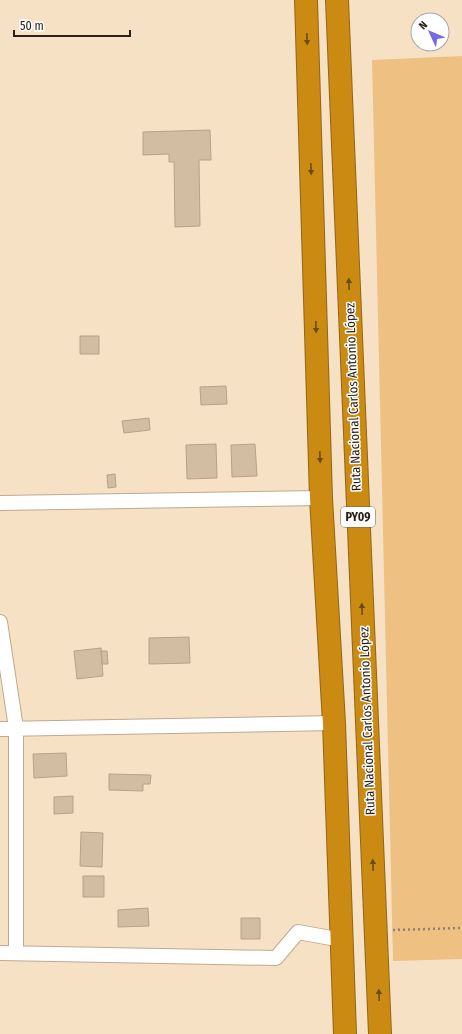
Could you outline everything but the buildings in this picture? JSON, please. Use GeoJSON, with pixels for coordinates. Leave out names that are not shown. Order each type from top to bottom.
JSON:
{"type":"FeatureCollection","features":[{"type":"Feature","properties":{"kind":"highway","name":"PY09"},"geometry":{"type":"LineString","coordinates":[[306,0],[321,498],[334,723],[345,1034]]}},
{"type":"Feature","properties":{"kind":"highway","name":"Ruta Nacional Carlos Antonio López"},"geometry":{"type":"LineString","coordinates":[[337,0],[380,1034]]}},
{"type":"Feature","properties":{"kind":"street"},"geometry":{"type":"LineString","coordinates":[[0,503],[321,498]]}},
{"type":"Feature","properties":{"kind":"street"},"geometry":{"type":"LineString","coordinates":[[0,622],[16,728],[16,952]]}},
{"type":"Feature","properties":{"kind":"street"},"geometry":{"type":"LineString","coordinates":[[0,728],[334,723]]}},
{"type":"Feature","properties":{"kind":"street"},"geometry":{"type":"LineString","coordinates":[[0,953],[16,952],[276,958],[298,932],[342,940]]}},
{"type":"Feature","properties":{"kind":"path"},"geometry":{"type":"LineString","coordinates":[[376,933],[392,930],[462,928]]}},
{"type":"Feature","properties":{"kind":"shaded area"},"geometry":{"type":"Polygon","coordinates":[[[462,56],[462,959],[393,961],[372,60],[462,56]]]}}]}
